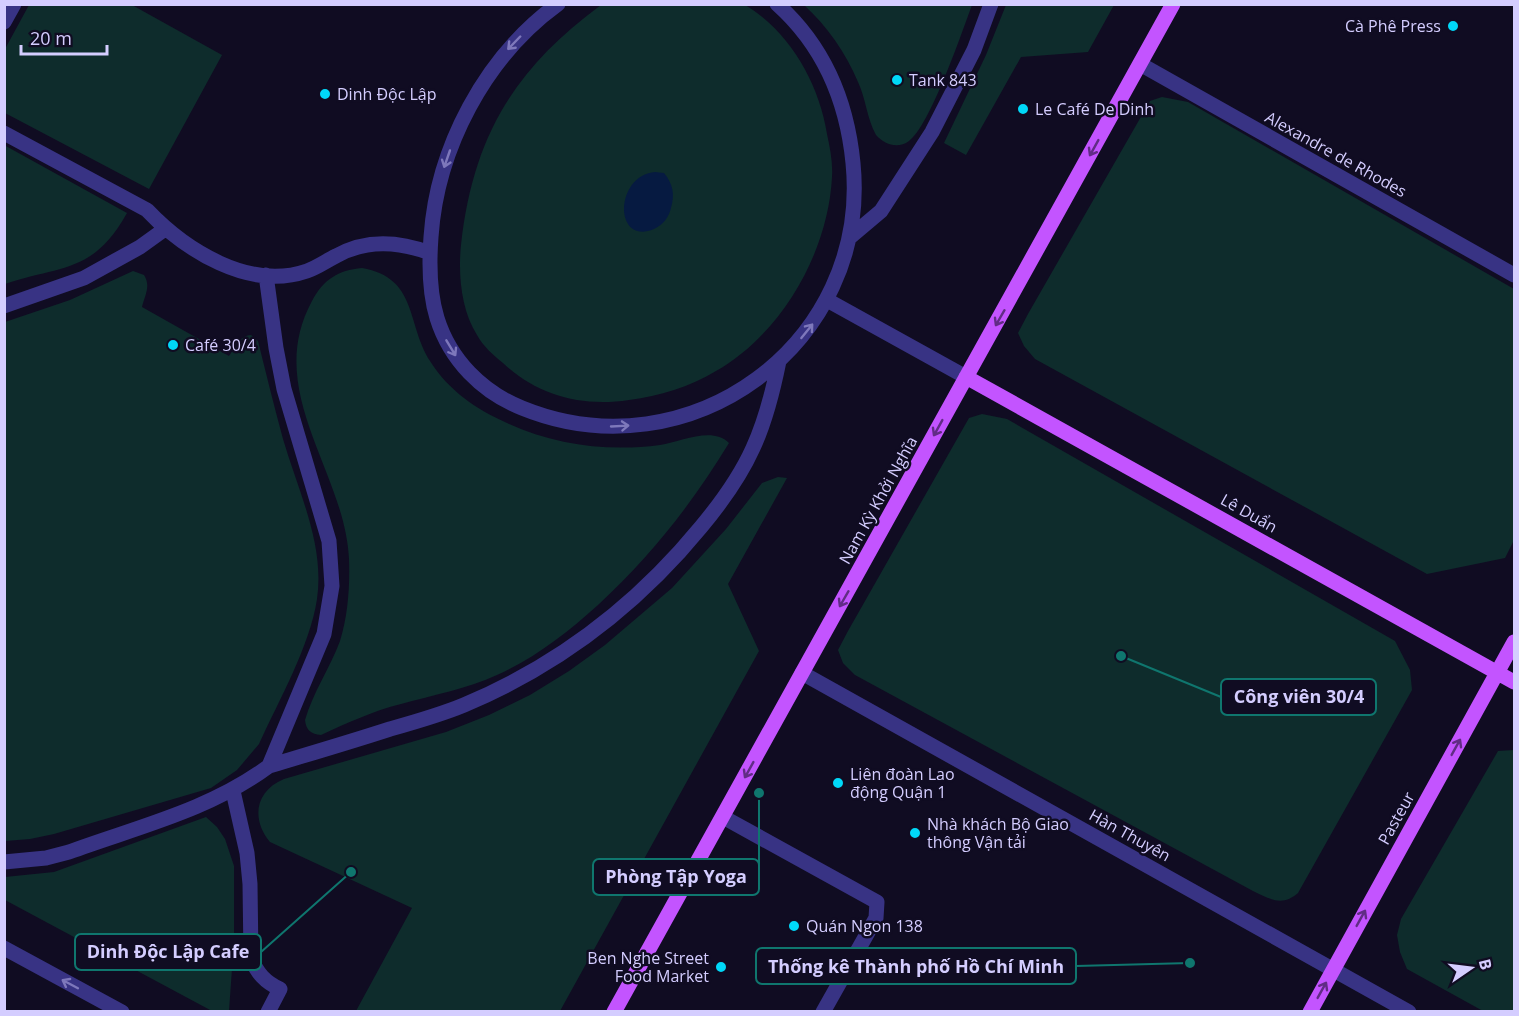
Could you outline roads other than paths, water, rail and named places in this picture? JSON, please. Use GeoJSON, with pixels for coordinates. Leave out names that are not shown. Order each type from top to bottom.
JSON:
{"type":"FeatureCollection","features":[{"type":"Feature","properties":{"kind":"main road","name":"Nam Kỳ Khởi Nghĩa"},"geometry":{"type":"LineString","coordinates":[[614,1011],[1173,4]]}},
{"type":"Feature","properties":{"kind":"main road","name":"Lê Duẩn"},"geometry":{"type":"LineString","coordinates":[[966,377],[1515,682]]}},
{"type":"Feature","properties":{"kind":"main road","name":"Pasteur"},"geometry":{"type":"LineString","coordinates":[[1310,1011],[1515,642]]}},
{"type":"Feature","properties":{"kind":"street"},"geometry":{"type":"LineString","coordinates":[[4,22],[14,4]]}},
{"type":"Feature","properties":{"kind":"street"},"geometry":{"type":"LineString","coordinates":[[558,4],[530,27],[507,51],[487,77],[456,133],[437,192],[432,222],[430,253],[433,302],[438,320],[454,354],[478,382],[494,394],[538,414],[587,425],[618,426],[648,423],[706,407],[757,380],[779,361],[814,322],[840,270],[849,238],[853,206],[854,173],[851,140],[843,109],[821,56],[807,36],[777,4]]}},
{"type":"Feature","properties":{"kind":"street"},"geometry":{"type":"LineString","coordinates":[[849,238],[881,211],[920,152],[955,90],[974,50],[991,4]]}},
{"type":"Feature","properties":{"kind":"street","name":"Alexandre de Rhodes"},"geometry":{"type":"LineString","coordinates":[[1140,64],[1515,275]]}},
{"type":"Feature","properties":{"kind":"street"},"geometry":{"type":"LineString","coordinates":[[4,133],[147,210],[165,230],[186,245],[231,267],[266,276],[293,275],[309,271],[353,248],[373,244],[392,243],[411,246],[430,253]]}},
{"type":"Feature","properties":{"kind":"street"},"geometry":{"type":"LineString","coordinates":[[4,306],[84,278],[113,263],[165,230]]}},
{"type":"Feature","properties":{"kind":"street"},"geometry":{"type":"LineString","coordinates":[[266,276],[276,348],[285,389],[329,542],[332,586],[330,610],[319,649],[269,766]]}},
{"type":"Feature","properties":{"kind":"street"},"geometry":{"type":"LineString","coordinates":[[827,300],[966,377]]}},
{"type":"Feature","properties":{"kind":"street"},"geometry":{"type":"LineString","coordinates":[[4,862],[46,858],[69,852],[201,804],[233,791],[269,766],[460,707],[522,678],[565,652],[606,622],[681,552],[735,482],[762,427],[779,361]]}},
{"type":"Feature","properties":{"kind":"street","name":"Hàn Thuyên"},"geometry":{"type":"LineString","coordinates":[[802,673],[1409,1011]]}},
{"type":"Feature","properties":{"kind":"street"},"geometry":{"type":"LineString","coordinates":[[233,791],[241,822],[249,874],[250,958],[263,979],[280,989],[268,1011]]}},
{"type":"Feature","properties":{"kind":"street"},"geometry":{"type":"LineString","coordinates":[[723,816],[877,902],[876,918],[823,1011]]}},
{"type":"Feature","properties":{"kind":"street"},"geometry":{"type":"LineString","coordinates":[[4,948],[122,1011]]}},
{"type":"Feature","properties":{"kind":"water"},"geometry":{"type":"Polygon","coordinates":[[[655,172],[664,173],[669,181],[673,194],[672,203],[669,215],[663,223],[654,229],[641,232],[632,228],[626,219],[624,208],[626,196],[632,185],[642,176],[655,172]]]}},
{"type":"Feature","properties":{"kind":"place","name":"Cà Phê Press"},"geometry":{"type":"Point","coordinates":[1453,26]}},
{"type":"Feature","properties":{"kind":"place","name":"Tank 843"},"geometry":{"type":"Point","coordinates":[897,80]}},
{"type":"Feature","properties":{"kind":"place","name":"Dinh Độc Lập"},"geometry":{"type":"Point","coordinates":[325,94]}},
{"type":"Feature","properties":{"kind":"place","name":"Le Café De Dinh"},"geometry":{"type":"Point","coordinates":[1023,109]}},
{"type":"Feature","properties":{"kind":"place","name":"Café 30/4"},"geometry":{"type":"Point","coordinates":[173,345]}},
{"type":"Feature","properties":{"kind":"place","name":"Công viên 30/4"},"geometry":{"type":"Point","coordinates":[1121,656]}},
{"type":"Feature","properties":{"kind":"place","name":"Liên đoàn Lao động Quận 1"},"geometry":{"type":"Point","coordinates":[838,783]}},
{"type":"Feature","properties":{"kind":"place","name":"Phòng Tập Yoga"},"geometry":{"type":"Point","coordinates":[759,793]}},
{"type":"Feature","properties":{"kind":"place","name":"Nhà khách Bộ Giao thông Vận tải"},"geometry":{"type":"Point","coordinates":[915,833]}},
{"type":"Feature","properties":{"kind":"place","name":"Dinh Độc Lập Cafe"},"geometry":{"type":"Point","coordinates":[351,872]}},
{"type":"Feature","properties":{"kind":"place","name":"Quán Ngon 138"},"geometry":{"type":"Point","coordinates":[794,926]}},
{"type":"Feature","properties":{"kind":"place","name":"Thống kê Thành phố Hồ Chí Minh"},"geometry":{"type":"Point","coordinates":[1190,963]}},
{"type":"Feature","properties":{"kind":"place","name":"Ben Nghe Street Food Market"},"geometry":{"type":"Point","coordinates":[721,967]}}]}
